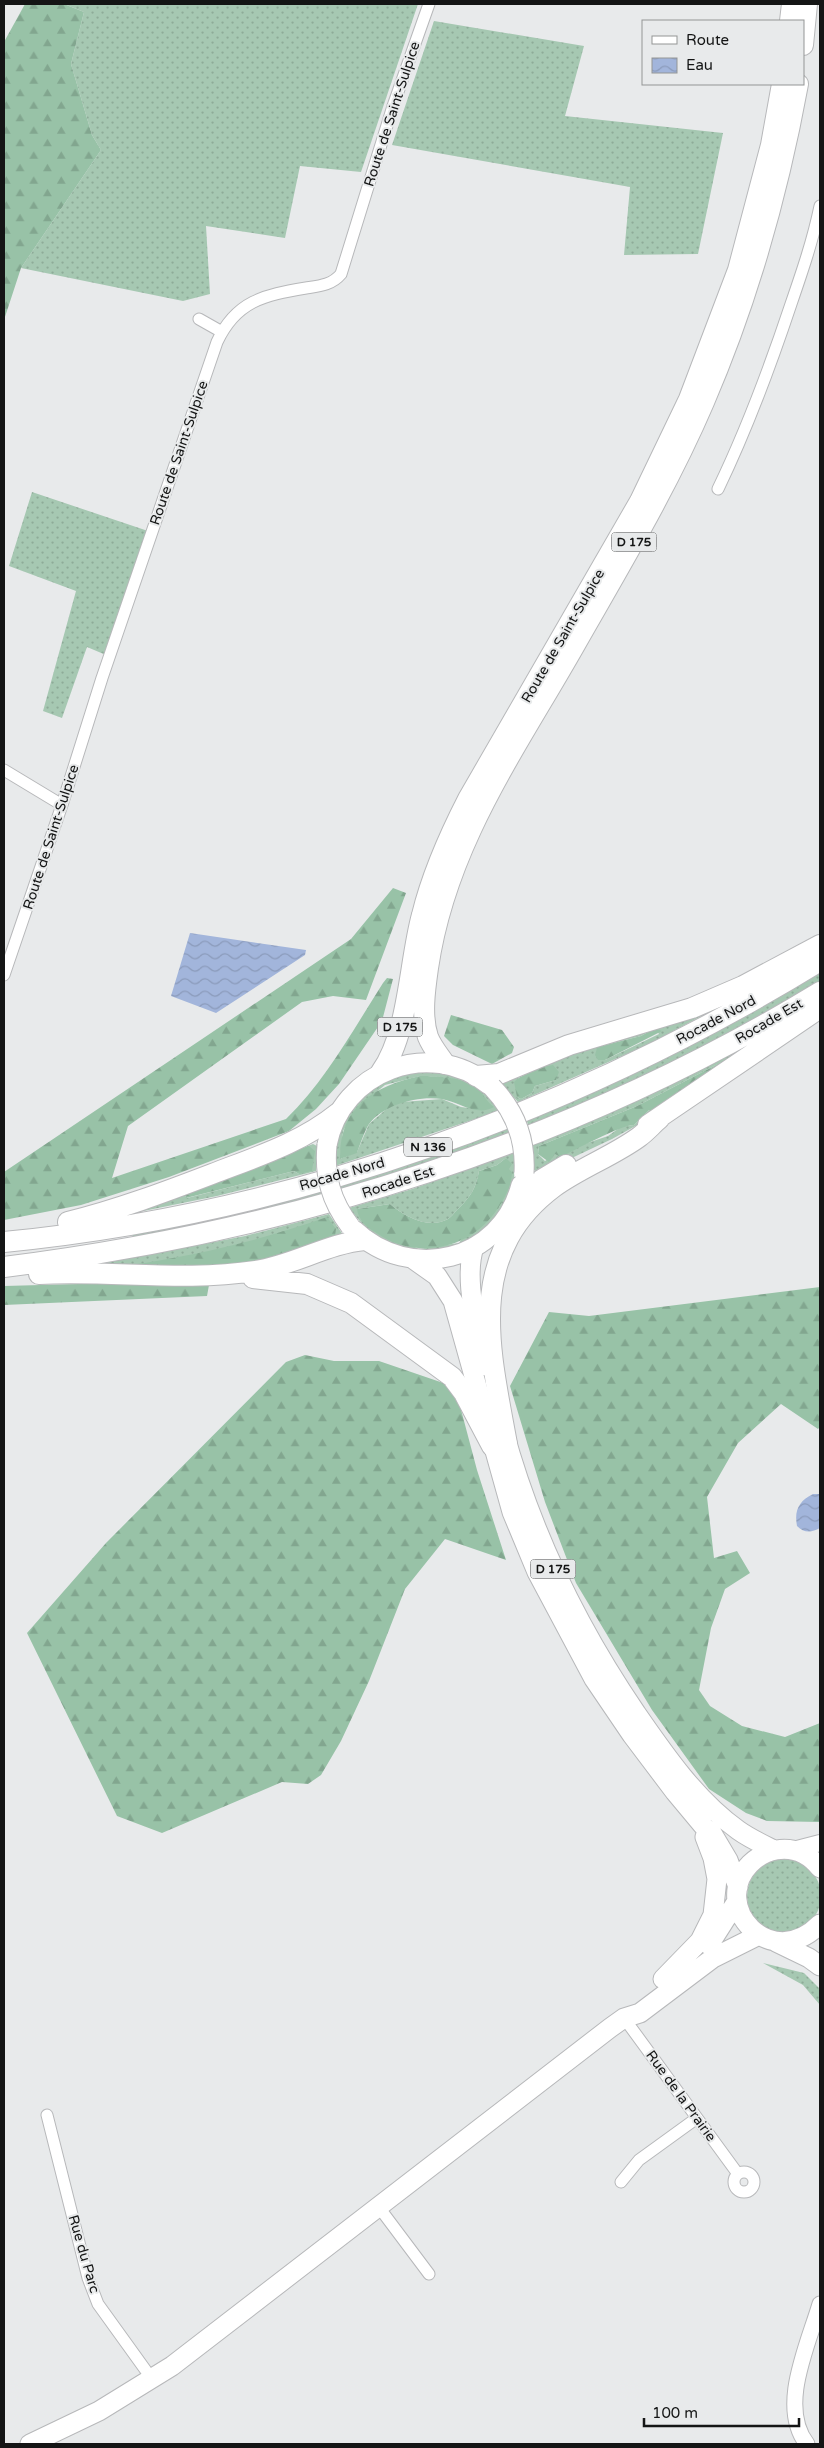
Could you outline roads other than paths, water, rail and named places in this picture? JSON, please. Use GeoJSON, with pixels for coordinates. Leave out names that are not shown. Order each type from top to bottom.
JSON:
{"type":"FeatureCollection","features":[{"type":"Feature","properties":{"kind":"highway"},"geometry":{"type":"LineString","coordinates":[[790,20],[792,4]]}},
{"type":"Feature","properties":{"kind":"highway"},"geometry":{"type":"LineString","coordinates":[[804,35],[807,4]]}},
{"type":"Feature","properties":{"kind":"highway","name":"Route de Saint-Sulpice"},"geometry":{"type":"LineString","coordinates":[[381,1072],[388,1062],[398,1038],[421,916],[430,885],[452,830],[640,501],[689,399],[738,270],[772,145],[782,85]]}},
{"type":"Feature","properties":{"kind":"highway","name":"Route de Saint-Sulpice"},"geometry":{"type":"LineString","coordinates":[[445,1064],[433,1047],[426,1026],[426,980],[437,919],[455,862],[480,808],[654,507],[704,403],[753,274],[787,144],[798,85]]}},
{"type":"Feature","properties":{"kind":"highway"},"geometry":{"type":"LineString","coordinates":[[476,1076],[499,1074],[569,1046],[692,1008],[744,986],[820,946]]}},
{"type":"Feature","properties":{"kind":"highway","name":"Rocade Nord"},"geometry":{"type":"LineString","coordinates":[[4,1242],[113,1226],[209,1208],[304,1185],[446,1141],[504,1119],[629,1064],[745,1005],[820,961]]}},
{"type":"Feature","properties":{"kind":"highway","name":"Rocade Est"},"geometry":{"type":"LineString","coordinates":[[4,1267],[60,1260],[188,1238],[310,1209],[440,1169],[560,1123],[640,1088],[731,1042],[820,992]]}},
{"type":"Feature","properties":{"kind":"highway"},"geometry":{"type":"LineString","coordinates":[[516,1200],[552,1172],[614,1143],[659,1119],[820,1008]]}},
{"type":"Feature","properties":{"kind":"highway"},"geometry":{"type":"LineString","coordinates":[[4,1232],[66,1222],[125,1206],[294,1141],[316,1130],[338,1114]]}},
{"type":"Feature","properties":{"kind":"highway"},"geometry":{"type":"LineString","coordinates":[[500,1445],[489,1316],[493,1277],[506,1242],[525,1215],[554,1187],[639,1137],[659,1119]]}},
{"type":"Feature","properties":{"kind":"highway"},"geometry":{"type":"LineString","coordinates":[[226,1274],[287,1265],[345,1244],[365,1240]]}},
{"type":"Feature","properties":{"kind":"highway"},"geometry":{"type":"LineString","coordinates":[[4,1276],[59,1273],[226,1274],[306,1284],[351,1304],[452,1377],[500,1445]]}},
{"type":"Feature","properties":{"kind":"main road"},"geometry":{"type":"LineString","coordinates":[[413,1063],[445,1064],[476,1076],[492,1087],[507,1105],[518,1126],[524,1149],[524,1173],[516,1200],[500,1225],[474,1247],[445,1258],[413,1259],[390,1254],[365,1240],[350,1226],[338,1208],[329,1188],[326,1166],[327,1145],[338,1114],[356,1089],[381,1072],[413,1063]]}},
{"type":"Feature","properties":{"kind":"main road","name":"D 175"},"geometry":{"type":"LineString","coordinates":[[474,1247],[471,1256],[471,1280],[512,1512],[538,1572],[565,1627],[594,1678],[632,1735],[705,1828],[712,1833],[724,1851],[738,1894]]}},
{"type":"Feature","properties":{"kind":"main road","name":"D 175"},"geometry":{"type":"LineString","coordinates":[[413,1259],[437,1276],[453,1301],[500,1445],[554,1571],[608,1672],[677,1770],[714,1811],[737,1830],[774,1850]]}},
{"type":"Feature","properties":{"kind":"main road"},"geometry":{"type":"LineString","coordinates":[[30,2444],[100,2411],[152,2379],[624,2018],[633,2004],[664,1980],[700,1941],[713,1915],[717,1879],[713,1858],[704,1839],[705,1828]]}},
{"type":"Feature","properties":{"kind":"main road"},"geometry":{"type":"LineString","coordinates":[[664,1980],[673,1976],[710,1945],[738,1894],[746,1867],[764,1854],[774,1850],[793,1850],[820,1843]]}},
{"type":"Feature","properties":{"kind":"main road"},"geometry":{"type":"LineString","coordinates":[[793,1850],[808,1856],[820,1868]]}},
{"type":"Feature","properties":{"kind":"main road"},"geometry":{"type":"LineString","coordinates":[[738,1894],[744,1921],[767,1938],[809,1958],[820,1966]]}},
{"type":"Feature","properties":{"kind":"main road"},"geometry":{"type":"LineString","coordinates":[[624,2018],[640,2013],[713,1958],[767,1938],[798,1940],[807,1936],[820,1924]]}},
{"type":"Feature","properties":{"kind":"street","name":"Route de Saint-Sulpice"},"geometry":{"type":"LineString","coordinates":[[4,975],[62,805],[102,678],[222,332],[235,314],[249,304],[291,290],[331,283],[341,274],[393,106],[429,4]]}},
{"type":"Feature","properties":{"kind":"street"},"geometry":{"type":"LineString","coordinates":[[718,489],[737,450],[762,388],[807,256],[820,206]]}},
{"type":"Feature","properties":{"kind":"street"},"geometry":{"type":"LineString","coordinates":[[199,319],[222,332]]}},
{"type":"Feature","properties":{"kind":"street"},"geometry":{"type":"LineString","coordinates":[[4,770],[62,805]]}},
{"type":"Feature","properties":{"kind":"street","name":"Rue de la Prairie"},"geometry":{"type":"LineString","coordinates":[[624,2018],[738,2174]]}},
{"type":"Feature","properties":{"kind":"street","name":"Rue du Parc"},"geometry":{"type":"LineString","coordinates":[[47,2115],[88,2278],[98,2304],[152,2379]]}},
{"type":"Feature","properties":{"kind":"street"},"geometry":{"type":"LineString","coordinates":[[620,2182],[640,2160],[697,2118]]}},
{"type":"Feature","properties":{"kind":"street"},"geometry":{"type":"LineString","coordinates":[[378,2206],[429,2274]]}},
{"type":"Feature","properties":{"kind":"street"},"geometry":{"type":"LineString","coordinates":[[807,2444],[795,2419],[794,2397],[820,2304]]}},
{"type":"Feature","properties":{"kind":"water"},"geometry":{"type":"Polygon","coordinates":[[[190,933],[306,950],[305,955],[216,1013],[171,996],[190,933]]]}},
{"type":"Feature","properties":{"kind":"water"},"geometry":{"type":"Polygon","coordinates":[[[813,1494],[820,1494],[820,1528],[814,1531],[805,1531],[797,1526],[796,1515],[801,1503],[813,1494]]]}}]}
